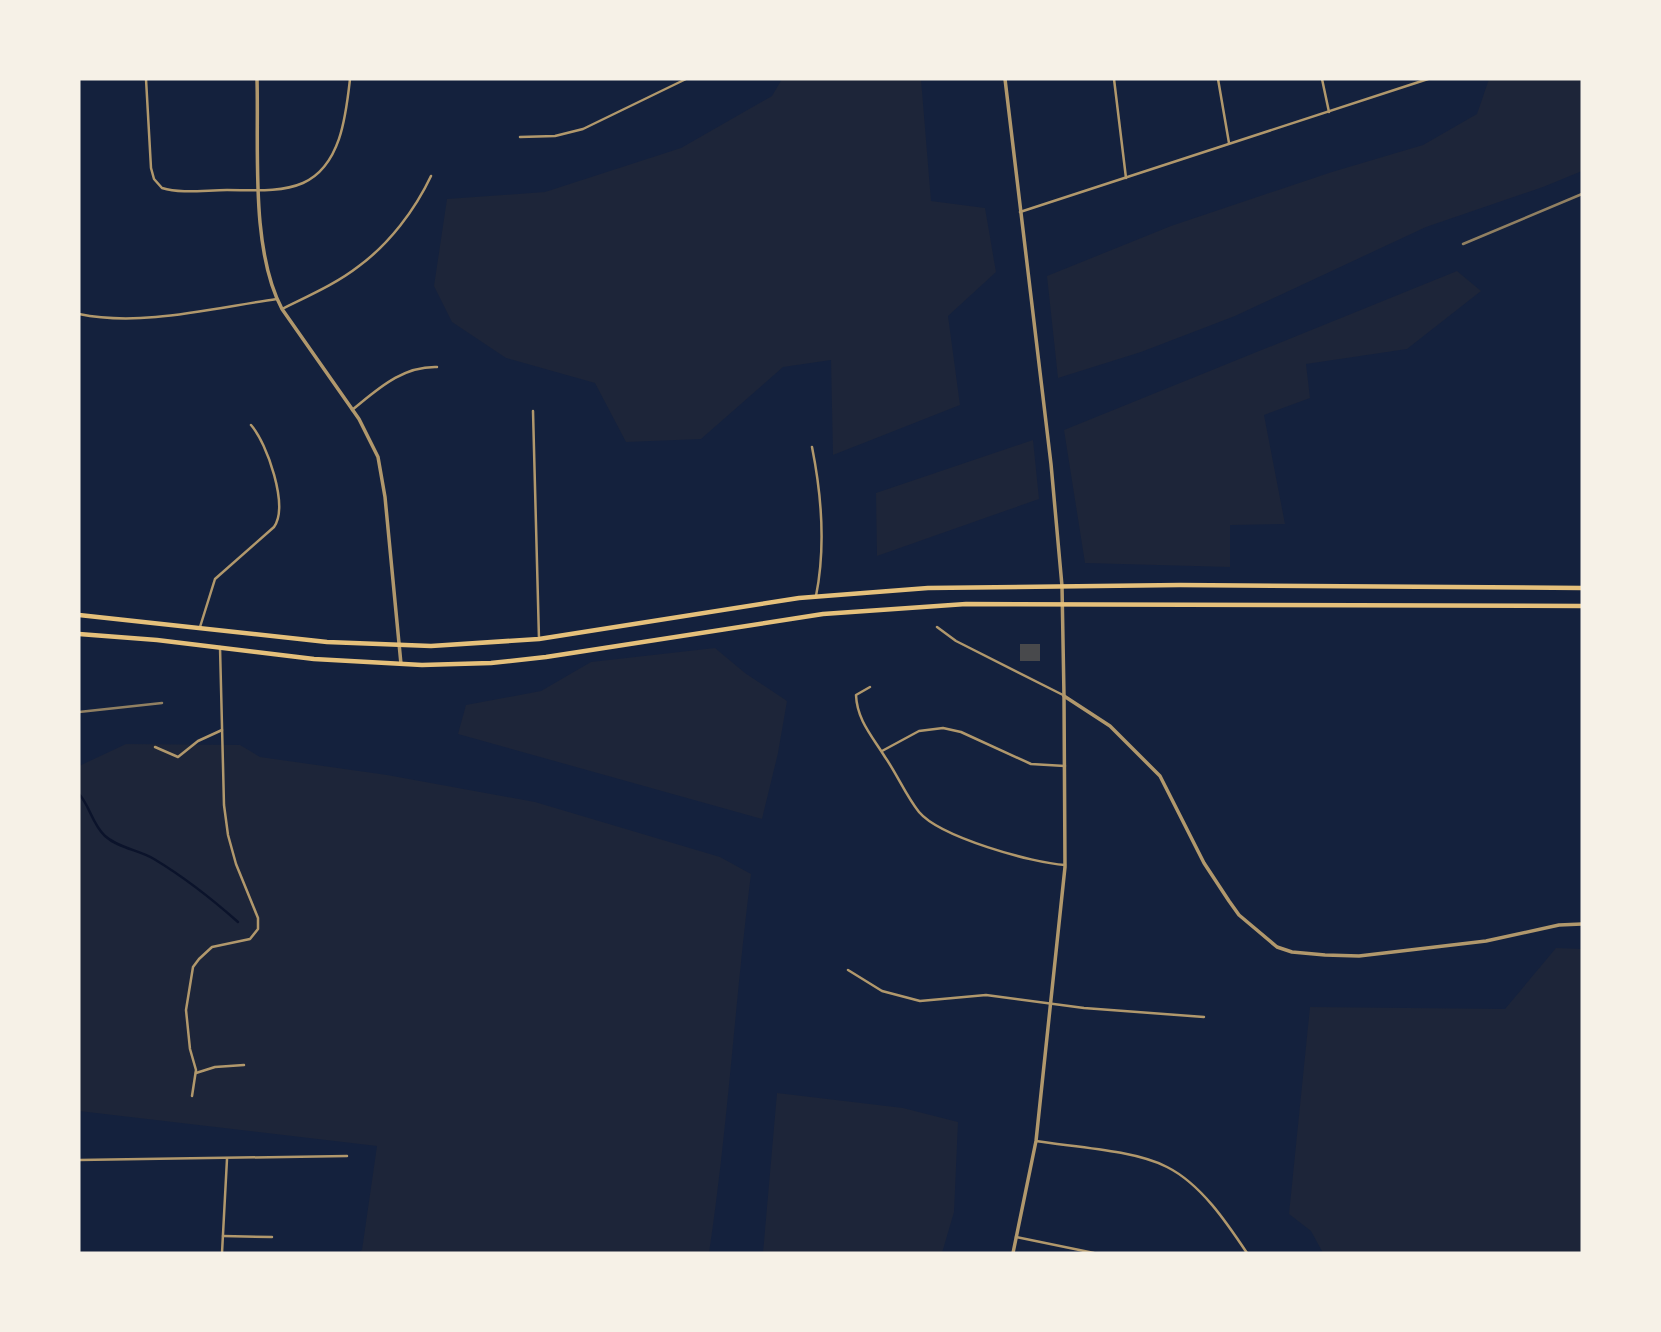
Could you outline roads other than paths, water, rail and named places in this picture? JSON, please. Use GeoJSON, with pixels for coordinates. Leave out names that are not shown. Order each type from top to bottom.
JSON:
{"type":"FeatureCollection","features":[{"type":"Feature","properties":{"kind":"main road"},"geometry":{"type":"LineString","coordinates":[[79,615],[317,641],[400,646],[482,644],[539,639],[816,596],[928,588],[1582,588]]}},
{"type":"Feature","properties":{"kind":"main road"},"geometry":{"type":"LineString","coordinates":[[79,634],[313,659],[401,664],[479,663],[546,657],[823,614],[986,603],[1582,606]]}},
{"type":"Feature","properties":{"kind":"street"},"geometry":{"type":"LineString","coordinates":[[146,79],[151,169],[160,187],[177,191],[260,190],[302,184],[314,176],[329,159],[343,125],[350,79]]}},
{"type":"Feature","properties":{"kind":"street"},"geometry":{"type":"LineString","coordinates":[[257,79],[265,256],[282,309],[352,410],[376,451],[382,473],[401,664]]}},
{"type":"Feature","properties":{"kind":"street"},"geometry":{"type":"LineString","coordinates":[[520,137],[572,133],[686,79]]}},
{"type":"Feature","properties":{"kind":"street"},"geometry":{"type":"LineString","coordinates":[[1005,79],[1051,464],[1062,586],[1065,766],[1065,865],[1052,1003],[1036,1141],[1013,1253]]}},
{"type":"Feature","properties":{"kind":"street"},"geometry":{"type":"LineString","coordinates":[[1114,79],[1126,178]]}},
{"type":"Feature","properties":{"kind":"street"},"geometry":{"type":"LineString","coordinates":[[1218,79],[1229,143]]}},
{"type":"Feature","properties":{"kind":"street"},"geometry":{"type":"LineString","coordinates":[[1322,79],[1329,112]]}},
{"type":"Feature","properties":{"kind":"street"},"geometry":{"type":"LineString","coordinates":[[1020,212],[1428,79]]}},
{"type":"Feature","properties":{"kind":"street"},"geometry":{"type":"LineString","coordinates":[[282,309],[360,266],[398,228],[421,198],[431,176]]}},
{"type":"Feature","properties":{"kind":"street"},"geometry":{"type":"LineString","coordinates":[[79,314],[135,318],[277,299]]}},
{"type":"Feature","properties":{"kind":"street"},"geometry":{"type":"LineString","coordinates":[[352,410],[404,372],[437,367]]}},
{"type":"Feature","properties":{"kind":"street"},"geometry":{"type":"LineString","coordinates":[[533,411],[539,639]]}},
{"type":"Feature","properties":{"kind":"street"},"geometry":{"type":"LineString","coordinates":[[200,627],[215,579],[274,527],[278,520],[279,498],[264,444],[251,425]]}},
{"type":"Feature","properties":{"kind":"street"},"geometry":{"type":"LineString","coordinates":[[812,447],[823,533],[821,575],[816,596]]}},
{"type":"Feature","properties":{"kind":"street"},"geometry":{"type":"LineString","coordinates":[[937,626],[956,642],[1064,696],[1110,726],[1164,780],[1204,863],[1228,901],[1239,915],[1277,947],[1292,952],[1325,956],[1359,956],[1486,941],[1559,925],[1582,924]]}},
{"type":"Feature","properties":{"kind":"street"},"geometry":{"type":"LineString","coordinates":[[192,1096],[196,1074],[186,1010],[193,967],[212,947],[250,939],[258,925],[228,835],[224,805],[220,647]]}},
{"type":"Feature","properties":{"kind":"street"},"geometry":{"type":"LineString","coordinates":[[870,687],[856,695],[856,709],[862,723],[914,806],[930,822],[1019,858],[1065,865]]}},
{"type":"Feature","properties":{"kind":"street"},"geometry":{"type":"LineString","coordinates":[[881,751],[919,731],[943,728],[961,732],[1031,764],[1065,766]]}},
{"type":"Feature","properties":{"kind":"street"},"geometry":{"type":"LineString","coordinates":[[155,747],[178,757],[198,741],[222,730]]}},
{"type":"Feature","properties":{"kind":"street"},"geometry":{"type":"LineString","coordinates":[[848,970],[873,987],[906,999],[930,1002],[986,995],[1084,1008],[1204,1017]]}},
{"type":"Feature","properties":{"kind":"street"},"geometry":{"type":"LineString","coordinates":[[196,1074],[215,1067],[244,1065]]}},
{"type":"Feature","properties":{"kind":"street"},"geometry":{"type":"LineString","coordinates":[[1036,1141],[1130,1155],[1167,1167],[1194,1187],[1247,1253]]}},
{"type":"Feature","properties":{"kind":"street"},"geometry":{"type":"LineString","coordinates":[[79,1160],[347,1156]]}},
{"type":"Feature","properties":{"kind":"street"},"geometry":{"type":"LineString","coordinates":[[222,1253],[227,1158]]}},
{"type":"Feature","properties":{"kind":"street"},"geometry":{"type":"LineString","coordinates":[[223,1236],[272,1237]]}},
{"type":"Feature","properties":{"kind":"street"},"geometry":{"type":"LineString","coordinates":[[1016,1237],[1094,1253]]}},
{"type":"Feature","properties":{"kind":"waterway"},"geometry":{"type":"LineString","coordinates":[[79,794],[105,836],[165,866],[238,922]]}},
{"type":"Feature","properties":{"kind":"railway"},"geometry":{"type":"LineString","coordinates":[[1463,244],[1582,194]]}},
{"type":"Feature","properties":{"kind":"railway"},"geometry":{"type":"LineString","coordinates":[[79,712],[162,703]]}}]}
